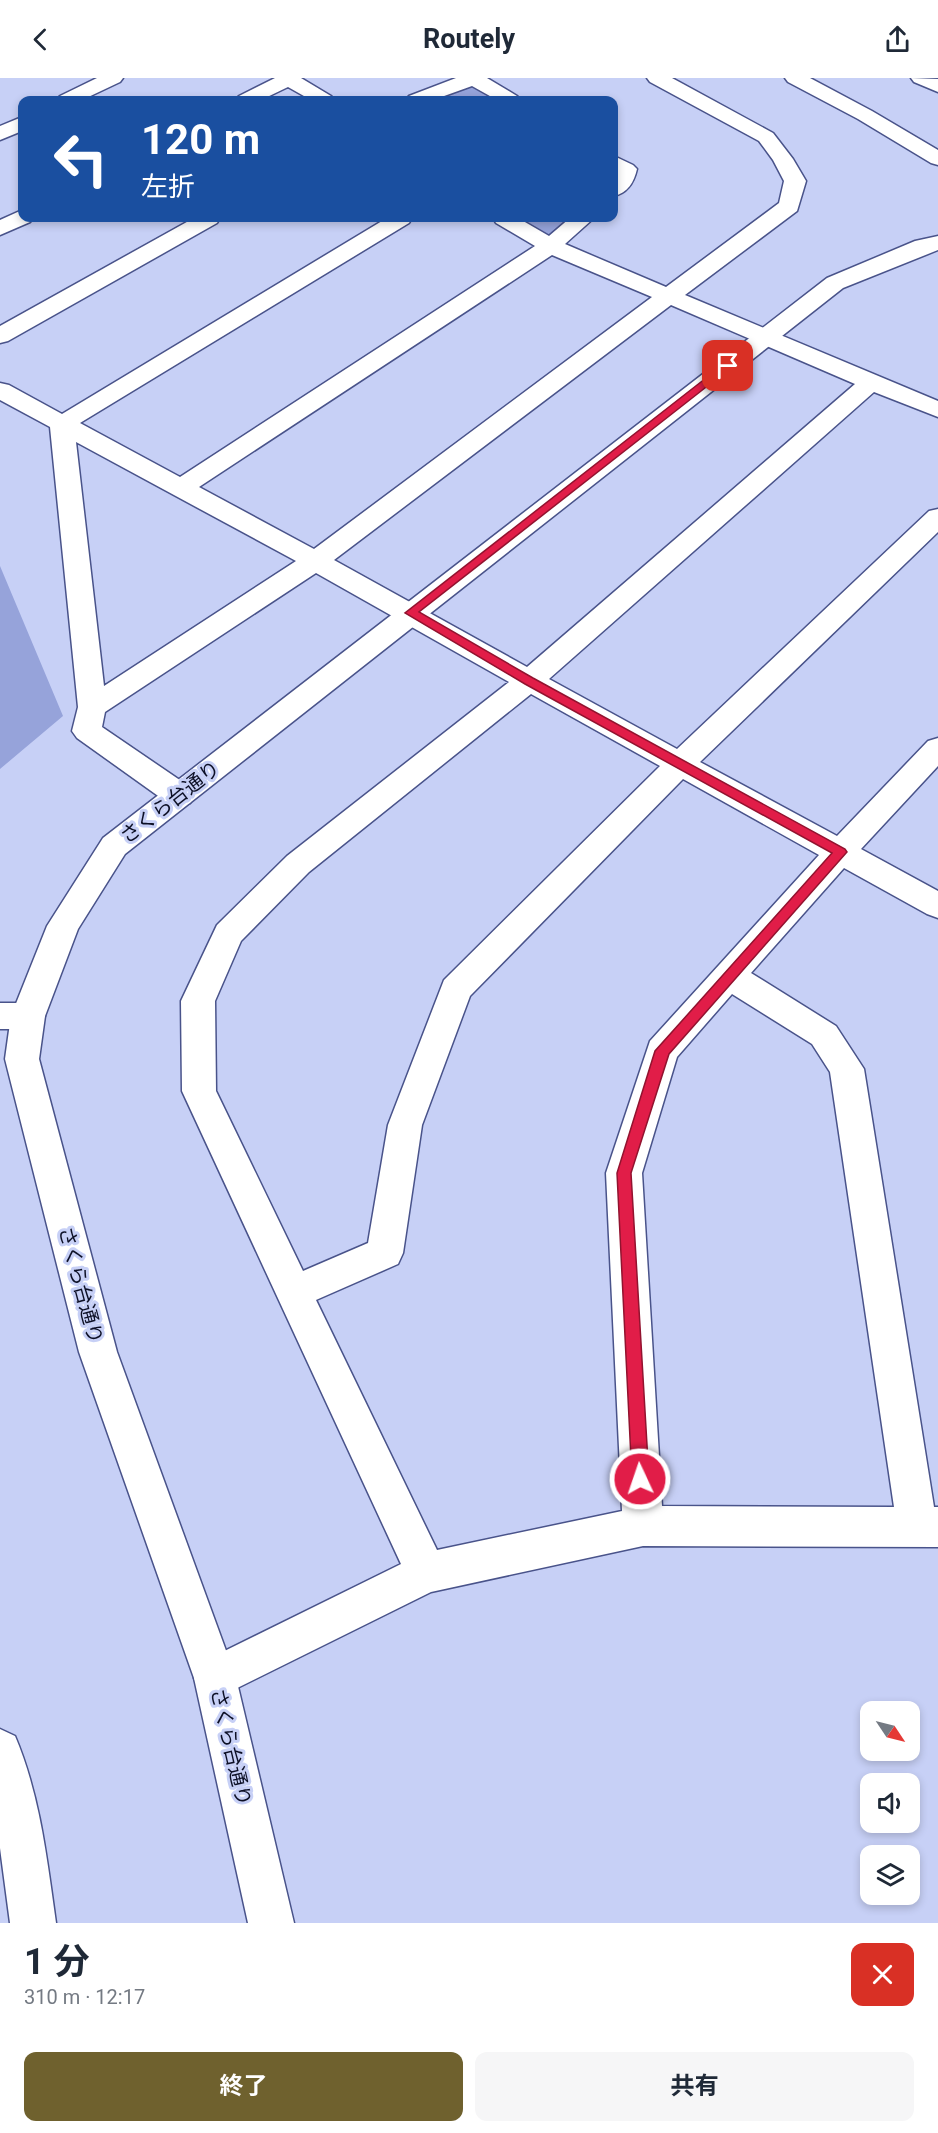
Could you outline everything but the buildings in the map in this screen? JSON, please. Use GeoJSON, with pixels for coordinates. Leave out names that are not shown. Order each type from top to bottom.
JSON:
{"type":"FeatureCollection","features":[{"type":"Feature","properties":{"kind":"street"},"geometry":{"type":"LineString","coordinates":[[76,96],[113,78]]}},
{"type":"Feature","properties":{"kind":"street"},"geometry":{"type":"LineString","coordinates":[[253,96],[287,78],[317,96]]}},
{"type":"Feature","properties":{"kind":"street"},"geometry":{"type":"LineString","coordinates":[[426,96],[473,78],[503,96]]}},
{"type":"Feature","properties":{"kind":"street"},"geometry":{"type":"LineString","coordinates":[[92,707],[315,561],[789,206],[795,181],[783,159],[766,137],[657,78]]}},
{"type":"Feature","properties":{"kind":"street"},"geometry":{"type":"LineString","coordinates":[[795,78],[865,115],[938,159]]}},
{"type":"Feature","properties":{"kind":"street"},"geometry":{"type":"LineString","coordinates":[[921,78],[938,86]]}},
{"type":"Feature","properties":{"kind":"street"},"geometry":{"type":"LineString","coordinates":[[0,134],[18,125]]}},
{"type":"Feature","properties":{"kind":"street"},"geometry":{"type":"LineString","coordinates":[[618,164],[626,169],[624,180],[618,186]]}},
{"type":"Feature","properties":{"kind":"street"},"geometry":{"type":"LineString","coordinates":[[0,228],[18,219]]}},
{"type":"Feature","properties":{"kind":"street"},"geometry":{"type":"LineString","coordinates":[[0,336],[202,222]]}},
{"type":"Feature","properties":{"kind":"street"},"geometry":{"type":"LineString","coordinates":[[62,424],[394,222]]}},
{"type":"Feature","properties":{"kind":"street"},"geometry":{"type":"LineString","coordinates":[[511,222],[550,246],[938,410]]}},
{"type":"Feature","properties":{"kind":"street"},"geometry":{"type":"LineString","coordinates":[[180,488],[550,246],[578,222]]}},
{"type":"Feature","properties":{"kind":"street","name":"さくら台通り"},"geometry":{"type":"LineString","coordinates":[[271,1923],[215,1678],[98,1352],[22,1059],[14,1016],[63,926],[114,846],[835,282],[923,246],[938,243]]}},
{"type":"Feature","properties":{"kind":"street"},"geometry":{"type":"LineString","coordinates":[[426,1573],[199,1091],[198,1001],[228,934],[298,864],[529,681],[871,382]]}},
{"type":"Feature","properties":{"kind":"street"},"geometry":{"type":"LineString","coordinates":[[0,390],[411,613],[529,681],[938,906]]}},
{"type":"Feature","properties":{"kind":"street"},"geometry":{"type":"LineString","coordinates":[[62,424],[92,707],[87,730],[179,795]]}},
{"type":"Feature","properties":{"kind":"street"},"geometry":{"type":"LineString","coordinates":[[294,1292],[385,1253],[405,1125],[456,989],[680,764],[938,517]]}},
{"type":"Feature","properties":{"kind":"street"},"geometry":{"type":"LineString","coordinates":[[643,1526],[624,1173],[662,1051],[840,852],[938,748]]}},
{"type":"Feature","properties":{"kind":"street"},"geometry":{"type":"LineString","coordinates":[[215,1678],[426,1573],[643,1526],[927,1527],[847,1069],[824,1035],[729,976]]}},
{"type":"Feature","properties":{"kind":"street"},"geometry":{"type":"LineString","coordinates":[[0,1751],[9,1813],[33,1923]]}},
{"type":"Feature","properties":{"kind":"shaded area"},"geometry":{"type":"Polygon","coordinates":[[[473,78],[503,96],[426,96],[473,78]]]}},
{"type":"Feature","properties":{"kind":"shaded area"},"geometry":{"type":"Polygon","coordinates":[[[512,222],[578,222],[550,246],[512,222]]]}},
{"type":"Feature","properties":{"kind":"shaded area"},"geometry":{"type":"Polygon","coordinates":[[[0,566],[63,716],[0,769],[0,566]]]}},
{"type":"Feature","properties":{"kind":"route"},"geometry":{"type":"LineString","coordinates":[[640,1479],[624,1173],[662,1051],[840,852],[529,681],[411,613],[728,366]]}}]}
